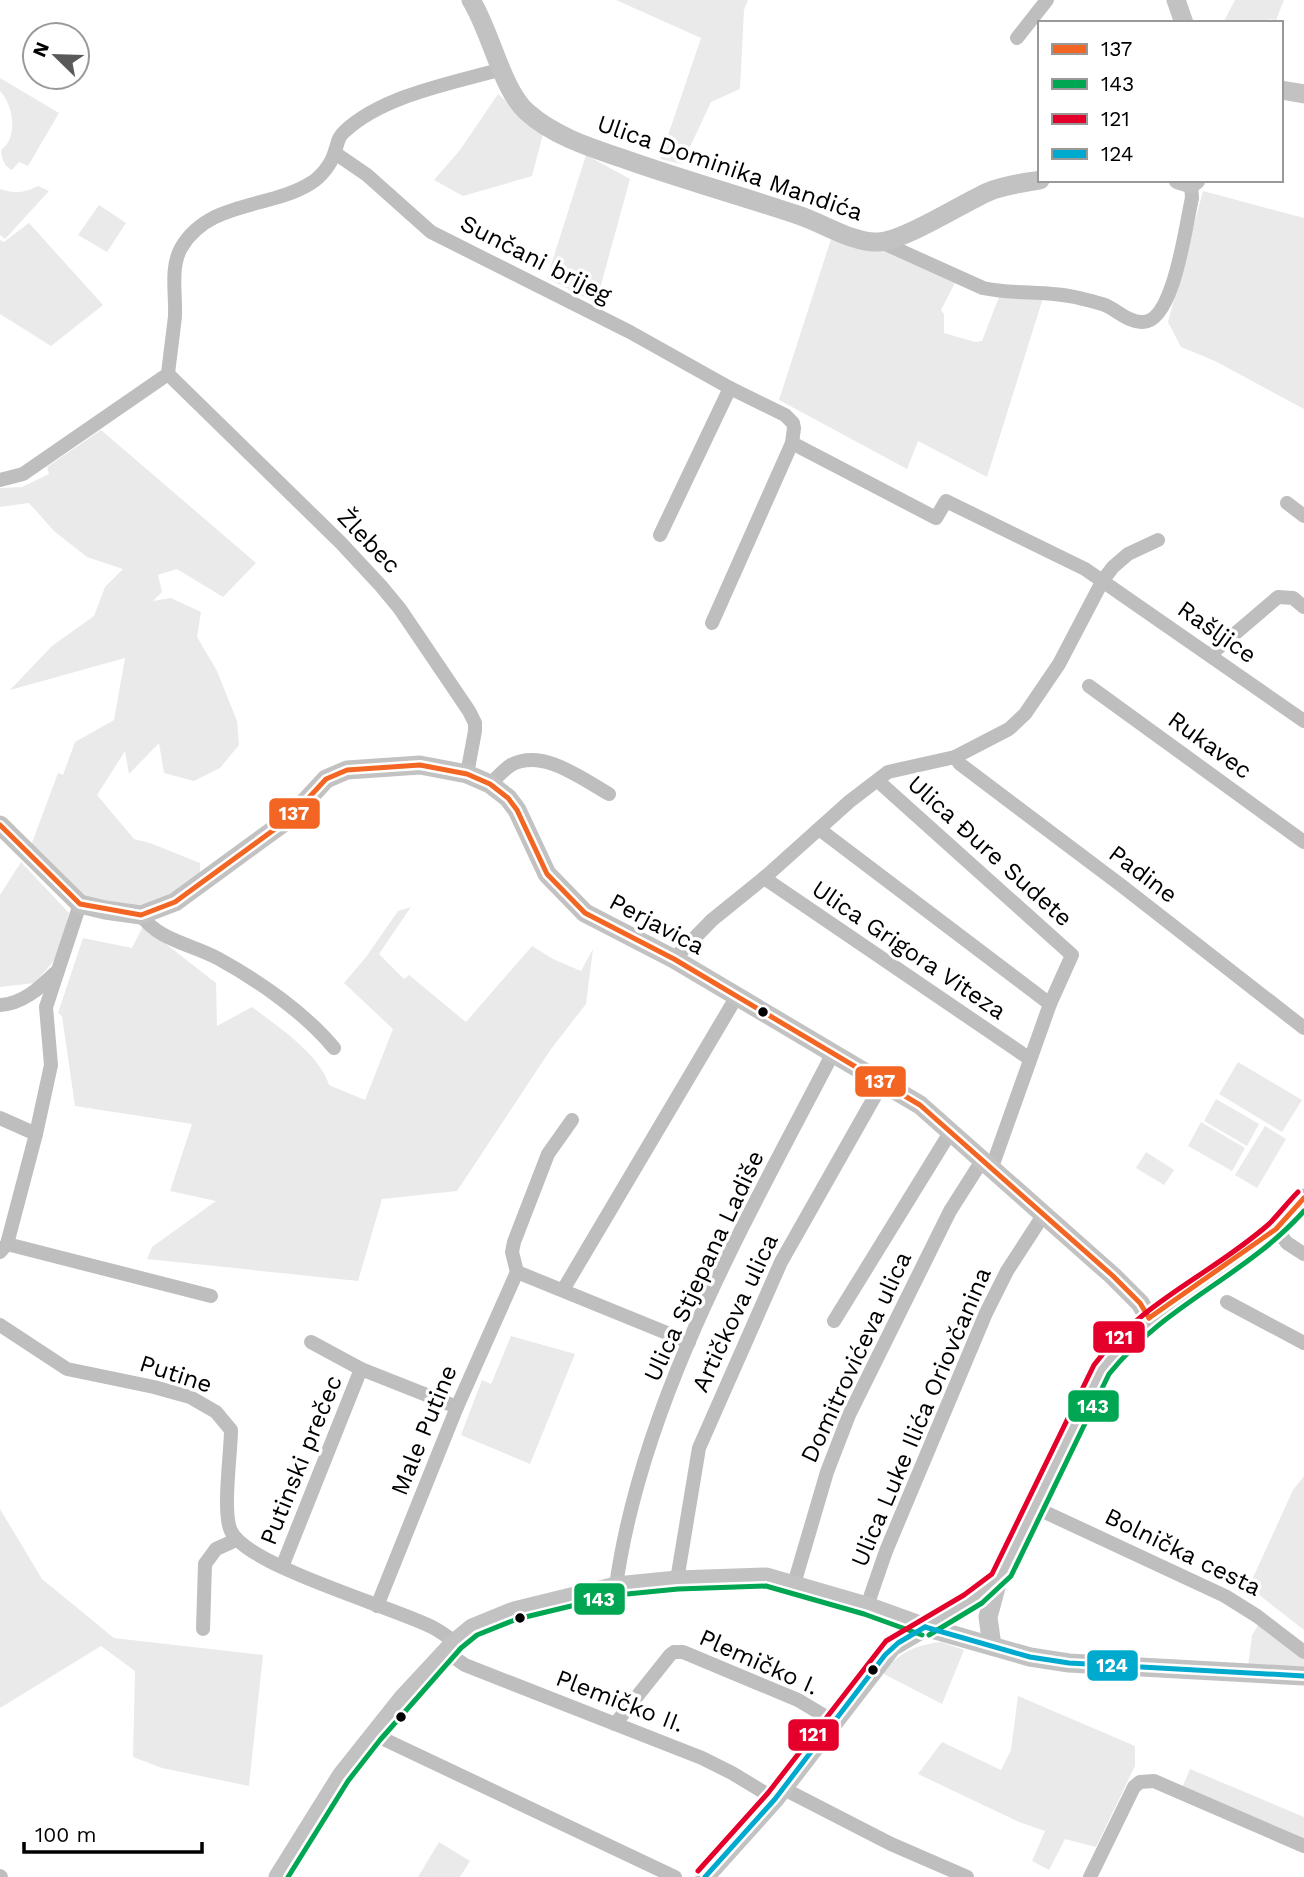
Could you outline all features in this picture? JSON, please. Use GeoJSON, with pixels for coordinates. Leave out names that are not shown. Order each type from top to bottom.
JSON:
{"type":"FeatureCollection","features":[{"type":"Feature","properties":{"kind":"street","name":"Ulica Dominika Mandića"},"geometry":{"type":"LineString","coordinates":[[471,0],[481,16],[510,91],[526,111],[552,131],[698,185],[808,218],[856,238],[881,242],[915,229],[991,191],[1038,180]]}},
{"type":"Feature","properties":{"kind":"street"},"geometry":{"type":"LineString","coordinates":[[1017,38],[1047,0]]}},
{"type":"Feature","properties":{"kind":"street"},"geometry":{"type":"LineString","coordinates":[[1176,0],[1183,21]]}},
{"type":"Feature","properties":{"kind":"street"},"geometry":{"type":"LineString","coordinates":[[0,480],[23,474],[168,374],[175,317],[175,267],[184,243],[203,223],[229,211],[284,195],[314,181],[328,166],[335,153],[338,137],[369,113],[427,91],[502,69]]}},
{"type":"Feature","properties":{"kind":"street"},"geometry":{"type":"LineString","coordinates":[[1283,90],[1304,94]]}},
{"type":"Feature","properties":{"kind":"street","name":"Sunčani brijeg"},"geometry":{"type":"LineString","coordinates":[[335,153],[366,175],[431,232],[631,332],[789,418],[794,428],[792,443]]}},
{"type":"Feature","properties":{"kind":"street"},"geometry":{"type":"LineString","coordinates":[[881,242],[983,288],[1075,297],[1104,304],[1141,323],[1150,322],[1164,308],[1171,291],[1192,198],[1188,182]]}},
{"type":"Feature","properties":{"kind":"street","name":"Žlebec"},"geometry":{"type":"LineString","coordinates":[[168,374],[341,543],[400,609],[470,711],[475,723],[467,774]]}},
{"type":"Feature","properties":{"kind":"street"},"geometry":{"type":"LineString","coordinates":[[660,535],[730,388]]}},
{"type":"Feature","properties":{"kind":"street"},"geometry":{"type":"LineString","coordinates":[[712,623],[792,443],[936,518],[946,501],[1103,580]]}},
{"type":"Feature","properties":{"kind":"street"},"geometry":{"type":"LineString","coordinates":[[1287,503],[1304,516]]}},
{"type":"Feature","properties":{"kind":"street"},"geometry":{"type":"LineString","coordinates":[[674,959],[712,920],[888,772],[955,757],[1009,729],[1025,714],[1059,664],[1103,580],[1113,567],[1128,554],[1158,540]]}},
{"type":"Feature","properties":{"kind":"street","name":"Rašljice"},"geometry":{"type":"LineString","coordinates":[[1103,580],[1304,721]]}},
{"type":"Feature","properties":{"kind":"street"},"geometry":{"type":"LineString","coordinates":[[1210,655],[1279,597],[1293,598],[1304,607]]}},
{"type":"Feature","properties":{"kind":"street","name":"Rukavec"},"geometry":{"type":"LineString","coordinates":[[1089,686],[1304,842]]}},
{"type":"Feature","properties":{"kind":"street","name":"Padine"},"geometry":{"type":"LineString","coordinates":[[955,757],[960,765],[1122,886],[1304,1028]]}},
{"type":"Feature","properties":{"kind":"street"},"geometry":{"type":"LineString","coordinates":[[490,784],[508,767],[517,763],[546,760],[610,794]]}},
{"type":"Feature","properties":{"kind":"street","name":"Perjavica"},"geometry":{"type":"LineString","coordinates":[[80,904],[141,915],[175,902],[290,818],[327,779],[347,770],[419,765],[467,774],[500,790],[517,810],[547,874],[577,906],[593,918],[674,959],[920,1105],[1126,1289],[1140,1303],[1149,1318]]}},
{"type":"Feature","properties":{"kind":"street","name":"Ulica Đure Sudete"},"geometry":{"type":"LineString","coordinates":[[878,781],[1072,955]]}},
{"type":"Feature","properties":{"kind":"street"},"geometry":{"type":"LineString","coordinates":[[0,825],[80,904],[46,1007],[51,1065],[36,1134],[3,1248],[211,1296]]}},
{"type":"Feature","properties":{"kind":"street"},"geometry":{"type":"LineString","coordinates":[[819,829],[1050,1004]]}},
{"type":"Feature","properties":{"kind":"street","name":"Ulica Grigora Viteza"},"geometry":{"type":"LineString","coordinates":[[764,878],[1030,1059]]}},
{"type":"Feature","properties":{"kind":"street"},"geometry":{"type":"LineString","coordinates":[[141,915],[149,927],[159,934],[216,957],[270,990],[325,1037],[334,1048]]}},
{"type":"Feature","properties":{"kind":"street","name":"Domitrovićeva ulica"},"geometry":{"type":"LineString","coordinates":[[794,1584],[827,1472],[849,1415],[950,1211],[987,1163],[1072,955]]}},
{"type":"Feature","properties":{"kind":"street"},"geometry":{"type":"LineString","coordinates":[[0,1005],[9,1005],[39,989],[58,970]]}},
{"type":"Feature","properties":{"kind":"street"},"geometry":{"type":"LineString","coordinates":[[563,1290],[737,996]]}},
{"type":"Feature","properties":{"kind":"street","name":"Ulica Stjepana Ladiše"},"geometry":{"type":"LineString","coordinates":[[616,1586],[638,1486],[651,1443],[689,1342],[742,1228],[833,1053]]}},
{"type":"Feature","properties":{"kind":"street","name":"Artičkova ulica"},"geometry":{"type":"LineString","coordinates":[[677,1580],[699,1448],[781,1262],[883,1082]]}},
{"type":"Feature","properties":{"kind":"street"},"geometry":{"type":"LineString","coordinates":[[0,1118],[36,1134]]}},
{"type":"Feature","properties":{"kind":"street","name":"Male Putine"},"geometry":{"type":"LineString","coordinates":[[377,1606],[457,1407],[517,1272],[512,1252],[514,1242],[548,1154],[572,1120]]}},
{"type":"Feature","properties":{"kind":"street"},"geometry":{"type":"LineString","coordinates":[[834,1321],[951,1131]]}},
{"type":"Feature","properties":{"kind":"street"},"geometry":{"type":"LineString","coordinates":[[709,1876],[779,1793],[892,1647],[969,1602],[998,1580],[1009,1564],[1102,1369],[1126,1337],[1276,1229],[1304,1198]]}},
{"type":"Feature","properties":{"kind":"street","name":"Ulica Luke Ilića Oriovčanina"},"geometry":{"type":"LineString","coordinates":[[867,1606],[886,1551],[986,1314],[1007,1271],[1044,1214]]}},
{"type":"Feature","properties":{"kind":"street"},"geometry":{"type":"LineString","coordinates":[[1276,1229],[1287,1242],[1304,1254]]}},
{"type":"Feature","properties":{"kind":"street"},"geometry":{"type":"LineString","coordinates":[[517,1272],[689,1342]]}},
{"type":"Feature","properties":{"kind":"street"},"geometry":{"type":"LineString","coordinates":[[1227,1302],[1304,1343]]}},
{"type":"Feature","properties":{"kind":"street","name":"Putine"},"geometry":{"type":"LineString","coordinates":[[0,1325],[67,1369],[154,1387],[190,1398],[216,1412],[231,1430],[227,1507],[229,1529],[236,1540]]}},
{"type":"Feature","properties":{"kind":"street","name":"Putinski prečec"},"geometry":{"type":"LineString","coordinates":[[311,1342],[361,1369],[457,1407]]}},
{"type":"Feature","properties":{"kind":"street","name":"Putinski prečec"},"geometry":{"type":"LineString","coordinates":[[282,1567],[361,1369]]}},
{"type":"Feature","properties":{"kind":"street","name":"Bolnička cesta"},"geometry":{"type":"LineString","coordinates":[[1034,1507],[1225,1596],[1257,1616],[1304,1652]]}},
{"type":"Feature","properties":{"kind":"street"},"geometry":{"type":"LineString","coordinates":[[203,1629],[205,1564],[216,1549],[236,1540],[282,1567],[433,1628],[450,1647]]}},
{"type":"Feature","properties":{"kind":"street"},"geometry":{"type":"LineString","coordinates":[[278,1877],[341,1776],[373,1734],[450,1647],[472,1628],[514,1611],[616,1586],[677,1580],[767,1577],[1030,1657],[1069,1663],[1304,1676]]}},
{"type":"Feature","properties":{"kind":"street"},"geometry":{"type":"LineString","coordinates":[[992,1646],[988,1618],[998,1580]]}},
{"type":"Feature","properties":{"kind":"street","name":"Plemičko II."},"geometry":{"type":"LineString","coordinates":[[450,1647],[465,1665],[702,1758],[967,1877]]}},
{"type":"Feature","properties":{"kind":"street","name":"Plemičko I."},"geometry":{"type":"LineString","coordinates":[[615,1724],[674,1652],[683,1652],[798,1700],[833,1721]]}},
{"type":"Feature","properties":{"kind":"street"},"geometry":{"type":"LineString","coordinates":[[373,1734],[675,1877]]}},
{"type":"Feature","properties":{"kind":"street"},"geometry":{"type":"LineString","coordinates":[[1090,1877],[1134,1787],[1145,1780],[1154,1781],[1208,1803],[1304,1846]]}},
{"type":"Feature","properties":{"kind":"shaded area"},"geometry":{"type":"Polygon","coordinates":[[[616,0],[748,0],[744,10],[740,89],[711,102],[682,164],[660,159],[701,38],[616,0]]]}},
{"type":"Feature","properties":{"kind":"shaded area"},"geometry":{"type":"Polygon","coordinates":[[[1235,0],[1284,0],[1276,20],[1224,21],[1235,0]]]}},
{"type":"Feature","properties":{"kind":"shaded area"},"geometry":{"type":"Polygon","coordinates":[[[0,78],[59,113],[28,166],[19,162],[12,170],[3,159],[1,150],[10,138],[12,121],[8,104],[0,91],[0,78]]]}},
{"type":"Feature","properties":{"kind":"shaded area"},"geometry":{"type":"Polygon","coordinates":[[[498,94],[543,134],[532,176],[463,196],[434,180],[460,150],[498,94]]]}},
{"type":"Feature","properties":{"kind":"shaded area"},"geometry":{"type":"Polygon","coordinates":[[[586,155],[630,179],[596,303],[547,278],[586,155]]]}},
{"type":"Feature","properties":{"kind":"shaded area"},"geometry":{"type":"Polygon","coordinates":[[[38,186],[49,191],[5,239],[0,235],[0,189],[19,192],[38,186]]]}},
{"type":"Feature","properties":{"kind":"shaded area"},"geometry":{"type":"Polygon","coordinates":[[[1203,191],[1304,218],[1304,409],[1215,361],[1181,347],[1168,322],[1203,191]]]}},
{"type":"Feature","properties":{"kind":"shaded area"},"geometry":{"type":"Polygon","coordinates":[[[99,205],[126,223],[107,252],[78,235],[99,205]]]}},
{"type":"Feature","properties":{"kind":"shaded area"},"geometry":{"type":"Polygon","coordinates":[[[29,223],[103,305],[51,346],[0,314],[0,240],[4,242],[29,223]]]}},
{"type":"Feature","properties":{"kind":"shaded area"},"geometry":{"type":"Polygon","coordinates":[[[832,236],[894,252],[957,279],[941,310],[944,314],[944,333],[975,342],[982,341],[999,297],[1043,298],[987,477],[918,441],[907,469],[779,400],[832,236]]]}},
{"type":"Feature","properties":{"kind":"shaded area"},"geometry":{"type":"Polygon","coordinates":[[[101,430],[256,563],[223,597],[177,569],[158,575],[162,592],[153,601],[171,598],[201,612],[197,637],[217,671],[237,721],[239,745],[220,768],[194,781],[164,773],[159,743],[129,774],[125,751],[97,795],[134,839],[200,863],[200,875],[140,911],[85,900],[30,848],[58,773],[63,775],[75,742],[114,720],[125,658],[10,690],[52,646],[94,616],[105,587],[123,569],[87,557],[54,531],[29,503],[0,507],[0,488],[22,487],[49,474],[47,467],[101,430]]]}},
{"type":"Feature","properties":{"kind":"shaded area"},"geometry":{"type":"Polygon","coordinates":[[[21,862],[69,913],[57,957],[35,983],[0,987],[0,895],[21,862]]]}},
{"type":"Feature","properties":{"kind":"shaded area"},"geometry":{"type":"Polygon","coordinates":[[[411,907],[379,954],[404,979],[409,975],[466,1022],[532,946],[581,971],[593,949],[586,1004],[551,1049],[457,1191],[382,1199],[358,1281],[147,1259],[152,1247],[216,1201],[170,1191],[192,1124],[75,1106],[62,1016],[58,1013],[83,938],[132,948],[143,926],[216,983],[217,1026],[252,1007],[285,1032],[317,1062],[329,1085],[365,1100],[393,1029],[344,983],[398,911],[411,907]]]}},
{"type":"Feature","properties":{"kind":"shaded area"},"geometry":{"type":"Polygon","coordinates":[[[1238,1062],[1302,1100],[1282,1132],[1219,1094],[1238,1062]]]}},
{"type":"Feature","properties":{"kind":"shaded area"},"geometry":{"type":"Polygon","coordinates":[[[1216,1099],[1259,1124],[1247,1146],[1204,1121],[1216,1099]]]}},
{"type":"Feature","properties":{"kind":"shaded area"},"geometry":{"type":"Polygon","coordinates":[[[1201,1122],[1245,1148],[1232,1171],[1188,1146],[1201,1122]]]}},
{"type":"Feature","properties":{"kind":"shaded area"},"geometry":{"type":"Polygon","coordinates":[[[1265,1126],[1286,1139],[1257,1188],[1235,1175],[1265,1126]]]}},
{"type":"Feature","properties":{"kind":"shaded area"},"geometry":{"type":"Polygon","coordinates":[[[1146,1152],[1174,1170],[1164,1185],[1136,1168],[1146,1152]]]}},
{"type":"Feature","properties":{"kind":"shaded area"},"geometry":{"type":"Polygon","coordinates":[[[511,1336],[575,1354],[530,1464],[461,1435],[482,1380],[491,1384],[511,1336]]]}},
{"type":"Feature","properties":{"kind":"shaded area"},"geometry":{"type":"Polygon","coordinates":[[[1304,1476],[1304,1630],[1254,1591],[1251,1582],[1293,1490],[1304,1476]]]}},
{"type":"Feature","properties":{"kind":"shaded area"},"geometry":{"type":"Polygon","coordinates":[[[0,1509],[42,1579],[114,1638],[263,1655],[249,1786],[162,1768],[133,1757],[135,1671],[101,1646],[0,1708],[0,1509]]]}},
{"type":"Feature","properties":{"kind":"shaded area"},"geometry":{"type":"Polygon","coordinates":[[[1259,1624],[1304,1659],[1304,1667],[1248,1667],[1252,1635],[1259,1624]]]}},
{"type":"Feature","properties":{"kind":"shaded area"},"geometry":{"type":"Polygon","coordinates":[[[941,1642],[964,1650],[942,1704],[882,1673],[908,1651],[941,1642]]]}},
{"type":"Feature","properties":{"kind":"shaded area"},"geometry":{"type":"Polygon","coordinates":[[[1018,1696],[1135,1746],[1135,1766],[1096,1847],[1065,1839],[1049,1870],[1032,1861],[1045,1831],[1019,1822],[918,1774],[942,1742],[1001,1770],[1011,1750],[1018,1696]]]}},
{"type":"Feature","properties":{"kind":"shaded area"},"geometry":{"type":"Polygon","coordinates":[[[1190,1769],[1304,1817],[1304,1843],[1182,1788],[1190,1769]]]}},
{"type":"Feature","properties":{"kind":"shaded area"},"geometry":{"type":"Polygon","coordinates":[[[439,1842],[470,1861],[460,1877],[418,1877],[439,1842]]]}},
{"type":"Feature","properties":{"kind":"transit line","name":"137"},"geometry":{"type":"LineString","coordinates":[[0,825],[80,904],[141,915],[175,902],[290,818],[326,779],[347,770],[420,765],[467,774],[490,784],[508,798],[517,810],[547,874],[585,913],[674,959],[920,1105],[1113,1276],[1140,1303],[1149,1318]]}},
{"type":"Feature","properties":{"kind":"transit line","name":"121"},"geometry":{"type":"LineString","coordinates":[[698,1871],[768,1793],[886,1641],[964,1595],[992,1574],[1094,1365],[1113,1343],[1155,1306],[1247,1242],[1269,1224],[1298,1192]]}},
{"type":"Feature","properties":{"kind":"transit line","name":"137"},"geometry":{"type":"LineString","coordinates":[[1149,1318],[1276,1229],[1304,1198]]}},
{"type":"Feature","properties":{"kind":"transit line","name":"143"},"geometry":{"type":"LineString","coordinates":[[929,1635],[982,1603],[1011,1576],[1109,1374],[1155,1328],[1257,1254],[1304,1211]]}},
{"type":"Feature","properties":{"kind":"transit line","name":"143"},"geometry":{"type":"LineString","coordinates":[[288,1877],[348,1781],[380,1740],[461,1648],[477,1635],[517,1619],[617,1595],[678,1589],[766,1586],[864,1614],[922,1635]]}},
{"type":"Feature","properties":{"kind":"transit line","name":"124"},"geometry":{"type":"LineString","coordinates":[[925,1627],[1030,1657],[1069,1663],[1304,1676]]}},
{"type":"Feature","properties":{"kind":"transit line","name":"124"},"geometry":{"type":"LineString","coordinates":[[705,1877],[775,1799],[885,1655],[898,1643],[925,1627]]}}]}
